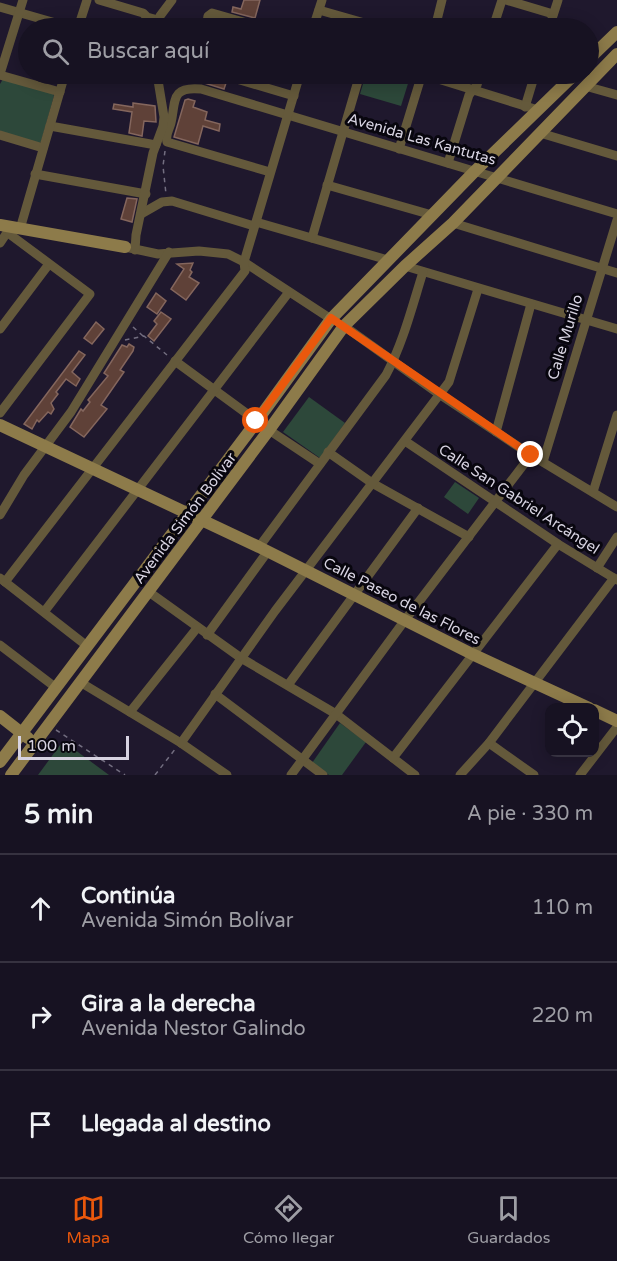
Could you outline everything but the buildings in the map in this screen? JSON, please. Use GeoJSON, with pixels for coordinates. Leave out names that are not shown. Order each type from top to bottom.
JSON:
{"type":"FeatureCollection","features":[{"type":"Feature","properties":{"kind":"street"},"geometry":{"type":"LineString","coordinates":[[18,80],[0,75],[23,0]]}},
{"type":"Feature","properties":{"kind":"street"},"geometry":{"type":"LineString","coordinates":[[81,18],[87,0]]}},
{"type":"Feature","properties":{"kind":"street"},"geometry":{"type":"LineString","coordinates":[[99,0],[143,13],[149,18]]}},
{"type":"Feature","properties":{"kind":"street"},"geometry":{"type":"LineString","coordinates":[[161,18],[163,10],[172,0]]}},
{"type":"Feature","properties":{"kind":"street"},"geometry":{"type":"LineString","coordinates":[[317,18],[322,0]]}},
{"type":"Feature","properties":{"kind":"street"},"geometry":{"type":"LineString","coordinates":[[438,18],[442,0]]}},
{"type":"Feature","properties":{"kind":"street"},"geometry":{"type":"LineString","coordinates":[[498,18],[504,0],[553,14]]}},
{"type":"Feature","properties":{"kind":"street"},"geometry":{"type":"LineString","coordinates":[[552,18],[558,0]]}},
{"type":"Feature","properties":{"kind":"street"},"geometry":{"type":"LineString","coordinates":[[0,7],[37,18]]}},
{"type":"Feature","properties":{"kind":"street"},"geometry":{"type":"LineString","coordinates":[[319,10],[345,18]]}},
{"type":"Feature","properties":{"kind":"street"},"geometry":{"type":"LineString","coordinates":[[208,18],[212,13],[229,18]]}},
{"type":"Feature","properties":{"kind":"street"},"geometry":{"type":"LineString","coordinates":[[599,49],[617,32]]}},
{"type":"Feature","properties":{"kind":"street","name":"Avenida Simón Bolívar"},"geometry":{"type":"LineString","coordinates":[[599,72],[617,54]]}},
{"type":"Feature","properties":{"kind":"street"},"geometry":{"type":"LineString","coordinates":[[32,84],[60,92]]}},
{"type":"Feature","properties":{"kind":"street"},"geometry":{"type":"LineString","coordinates":[[0,243],[10,229],[35,174],[62,84]]}},
{"type":"Feature","properties":{"kind":"street"},"geometry":{"type":"LineString","coordinates":[[130,248],[141,214],[164,117],[159,84]]}},
{"type":"Feature","properties":{"kind":"street"},"geometry":{"type":"LineString","coordinates":[[254,84],[294,96]]}},
{"type":"Feature","properties":{"kind":"street"},"geometry":{"type":"LineString","coordinates":[[87,646],[3,580],[245,271],[244,262],[297,84]]}},
{"type":"Feature","properties":{"kind":"street"},"geometry":{"type":"LineString","coordinates":[[312,238],[357,84]]}},
{"type":"Feature","properties":{"kind":"street"},"geometry":{"type":"LineString","coordinates":[[399,149],[419,84]]}},
{"type":"Feature","properties":{"kind":"street"},"geometry":{"type":"LineString","coordinates":[[453,84],[532,108],[534,84]]}},
{"type":"Feature","properties":{"kind":"street"},"geometry":{"type":"LineString","coordinates":[[448,164],[469,94],[477,84]]}},
{"type":"Feature","properties":{"kind":"street","name":"Avenida Simón Bolívar"},"geometry":{"type":"LineString","coordinates":[[0,762],[331,318],[475,171],[532,108],[562,84]]}},
{"type":"Feature","properties":{"kind":"street"},"geometry":{"type":"LineString","coordinates":[[585,86],[617,95]]}},
{"type":"Feature","properties":{"kind":"street","name":"Avenida Simón Bolívar"},"geometry":{"type":"LineString","coordinates":[[11,775],[149,592],[344,326],[453,223],[585,86]]}},
{"type":"Feature","properties":{"kind":"street","name":"Avenida Las Kantutas"},"geometry":{"type":"LineString","coordinates":[[171,144],[167,142],[166,136],[171,124],[173,104],[179,92],[193,88],[617,214]]}},
{"type":"Feature","properties":{"kind":"street"},"geometry":{"type":"LineString","coordinates":[[50,126],[156,145]]}},
{"type":"Feature","properties":{"kind":"street"},"geometry":{"type":"LineString","coordinates":[[540,133],[617,156]]}},
{"type":"Feature","properties":{"kind":"street"},"geometry":{"type":"LineString","coordinates":[[0,135],[43,148]]}},
{"type":"Feature","properties":{"kind":"street"},"geometry":{"type":"LineString","coordinates":[[171,144],[270,172]]}},
{"type":"Feature","properties":{"kind":"street"},"geometry":{"type":"LineString","coordinates":[[35,174],[146,194]]}},
{"type":"Feature","properties":{"kind":"street"},"geometry":{"type":"LineString","coordinates":[[327,185],[432,215]]}},
{"type":"Feature","properties":{"kind":"street"},"geometry":{"type":"LineString","coordinates":[[141,214],[167,201],[388,260]]}},
{"type":"Feature","properties":{"kind":"street","name":"Calle Murillo"},"geometry":{"type":"LineString","coordinates":[[543,462],[617,220]]}},
{"type":"Feature","properties":{"kind":"street"},"geometry":{"type":"LineString","coordinates":[[453,223],[617,273]]}},
{"type":"Feature","properties":{"kind":"street"},"geometry":{"type":"LineString","coordinates":[[10,229],[158,254],[199,251],[228,254],[344,326],[439,394],[531,455],[617,507]]}},
{"type":"Feature","properties":{"kind":"street"},"geometry":{"type":"LineString","coordinates":[[0,413],[90,294],[49,264],[10,229]]}},
{"type":"Feature","properties":{"kind":"street"},"geometry":{"type":"LineString","coordinates":[[0,515],[24,475],[63,424],[169,252]]}},
{"type":"Feature","properties":{"kind":"street"},"geometry":{"type":"LineString","coordinates":[[0,329],[49,264]]}},
{"type":"Feature","properties":{"kind":"street"},"geometry":{"type":"LineString","coordinates":[[405,266],[478,290],[617,329]]}},
{"type":"Feature","properties":{"kind":"street"},"geometry":{"type":"LineString","coordinates":[[207,634],[328,452],[386,375],[394,360],[423,272]]}},
{"type":"Feature","properties":{"kind":"street"},"geometry":{"type":"LineString","coordinates":[[181,743],[215,694],[449,382],[478,290]]}},
{"type":"Feature","properties":{"kind":"street"},"geometry":{"type":"LineString","coordinates":[[44,612],[290,292]]}},
{"type":"Feature","properties":{"kind":"street"},"geometry":{"type":"LineString","coordinates":[[496,432],[531,304]]}},
{"type":"Feature","properties":{"kind":"street"},"geometry":{"type":"LineString","coordinates":[[175,361],[256,421]]}},
{"type":"Feature","properties":{"kind":"street"},"geometry":{"type":"LineString","coordinates":[[593,492],[617,415]]}},
{"type":"Feature","properties":{"kind":"street"},"geometry":{"type":"LineString","coordinates":[[0,425],[186,514]]}},
{"type":"Feature","properties":{"kind":"street"},"geometry":{"type":"LineString","coordinates":[[269,430],[320,464]]}},
{"type":"Feature","properties":{"kind":"street","name":"Calle San Gabriel Arcángel"},"geometry":{"type":"LineString","coordinates":[[405,441],[558,544],[615,579]]}},
{"type":"Feature","properties":{"kind":"street"},"geometry":{"type":"LineString","coordinates":[[328,452],[372,483],[469,537]]}},
{"type":"Feature","properties":{"kind":"street"},"geometry":{"type":"LineString","coordinates":[[291,775],[531,455]]}},
{"type":"Feature","properties":{"kind":"street"},"geometry":{"type":"LineString","coordinates":[[288,685],[418,508]]}},
{"type":"Feature","properties":{"kind":"street","name":"Calle Paseo de las Flores"},"geometry":{"type":"LineString","coordinates":[[186,514],[264,549],[472,654],[579,703]]}},
{"type":"Feature","properties":{"kind":"street"},"geometry":{"type":"LineString","coordinates":[[597,568],[617,537]]}},
{"type":"Feature","properties":{"kind":"street"},"geometry":{"type":"LineString","coordinates":[[393,758],[558,544]]}},
{"type":"Feature","properties":{"kind":"street"},"geometry":{"type":"LineString","coordinates":[[460,775],[489,743],[615,579]]}},
{"type":"Feature","properties":{"kind":"street"},"geometry":{"type":"LineString","coordinates":[[149,592],[242,658],[336,714],[415,775]]}},
{"type":"Feature","properties":{"kind":"street"},"geometry":{"type":"LineString","coordinates":[[130,712],[197,628]]}},
{"type":"Feature","properties":{"kind":"street"},"geometry":{"type":"LineString","coordinates":[[0,645],[55,687]]}},
{"type":"Feature","properties":{"kind":"street"},"geometry":{"type":"LineString","coordinates":[[80,682],[181,743],[227,775]]}},
{"type":"Feature","properties":{"kind":"street"},"geometry":{"type":"LineString","coordinates":[[215,694],[323,775]]}},
{"type":"Feature","properties":{"kind":"street"},"geometry":{"type":"LineString","coordinates":[[599,712],[617,721]]}},
{"type":"Feature","properties":{"kind":"street"},"geometry":{"type":"LineString","coordinates":[[0,716],[34,743]]}},
{"type":"Feature","properties":{"kind":"street"},"geometry":{"type":"LineString","coordinates":[[580,775],[617,727]]}},
{"type":"Feature","properties":{"kind":"street"},"geometry":{"type":"LineString","coordinates":[[489,743],[534,775]]}},
{"type":"Feature","properties":{"kind":"path"},"geometry":{"type":"LineString","coordinates":[[167,201],[163,162],[166,148],[171,144]]}},
{"type":"Feature","properties":{"kind":"path"},"geometry":{"type":"LineString","coordinates":[[127,323],[175,361]]}},
{"type":"Feature","properties":{"kind":"path"},"geometry":{"type":"LineString","coordinates":[[115,342],[144,336]]}},
{"type":"Feature","properties":{"kind":"path"},"geometry":{"type":"LineString","coordinates":[[48,725],[125,775]]}},
{"type":"Feature","properties":{"kind":"path"},"geometry":{"type":"LineString","coordinates":[[155,775],[181,743]]}},
{"type":"Feature","properties":{"kind":"green space"},"geometry":{"type":"Polygon","coordinates":[[[3,79],[53,93],[41,142],[38,144],[0,132],[0,84],[3,79]]]}},
{"type":"Feature","properties":{"kind":"green space"},"geometry":{"type":"Polygon","coordinates":[[[363,84],[408,84],[401,106],[360,94],[363,84]]]}},
{"type":"Feature","properties":{"kind":"green space"},"geometry":{"type":"Polygon","coordinates":[[[309,397],[345,423],[320,458],[283,432],[309,397]]]}},
{"type":"Feature","properties":{"kind":"green space"},"geometry":{"type":"Polygon","coordinates":[[[455,482],[479,498],[468,514],[444,497],[455,482]]]}},
{"type":"Feature","properties":{"kind":"green space"},"geometry":{"type":"Polygon","coordinates":[[[340,723],[366,742],[342,775],[329,775],[312,763],[340,723]]]}},
{"type":"Feature","properties":{"kind":"green space"},"geometry":{"type":"Polygon","coordinates":[[[63,741],[109,775],[38,775],[63,741]]]}},
{"type":"Feature","properties":{"kind":"route"},"geometry":{"type":"LineString","coordinates":[[256,421],[331,318],[531,455]]}}]}
